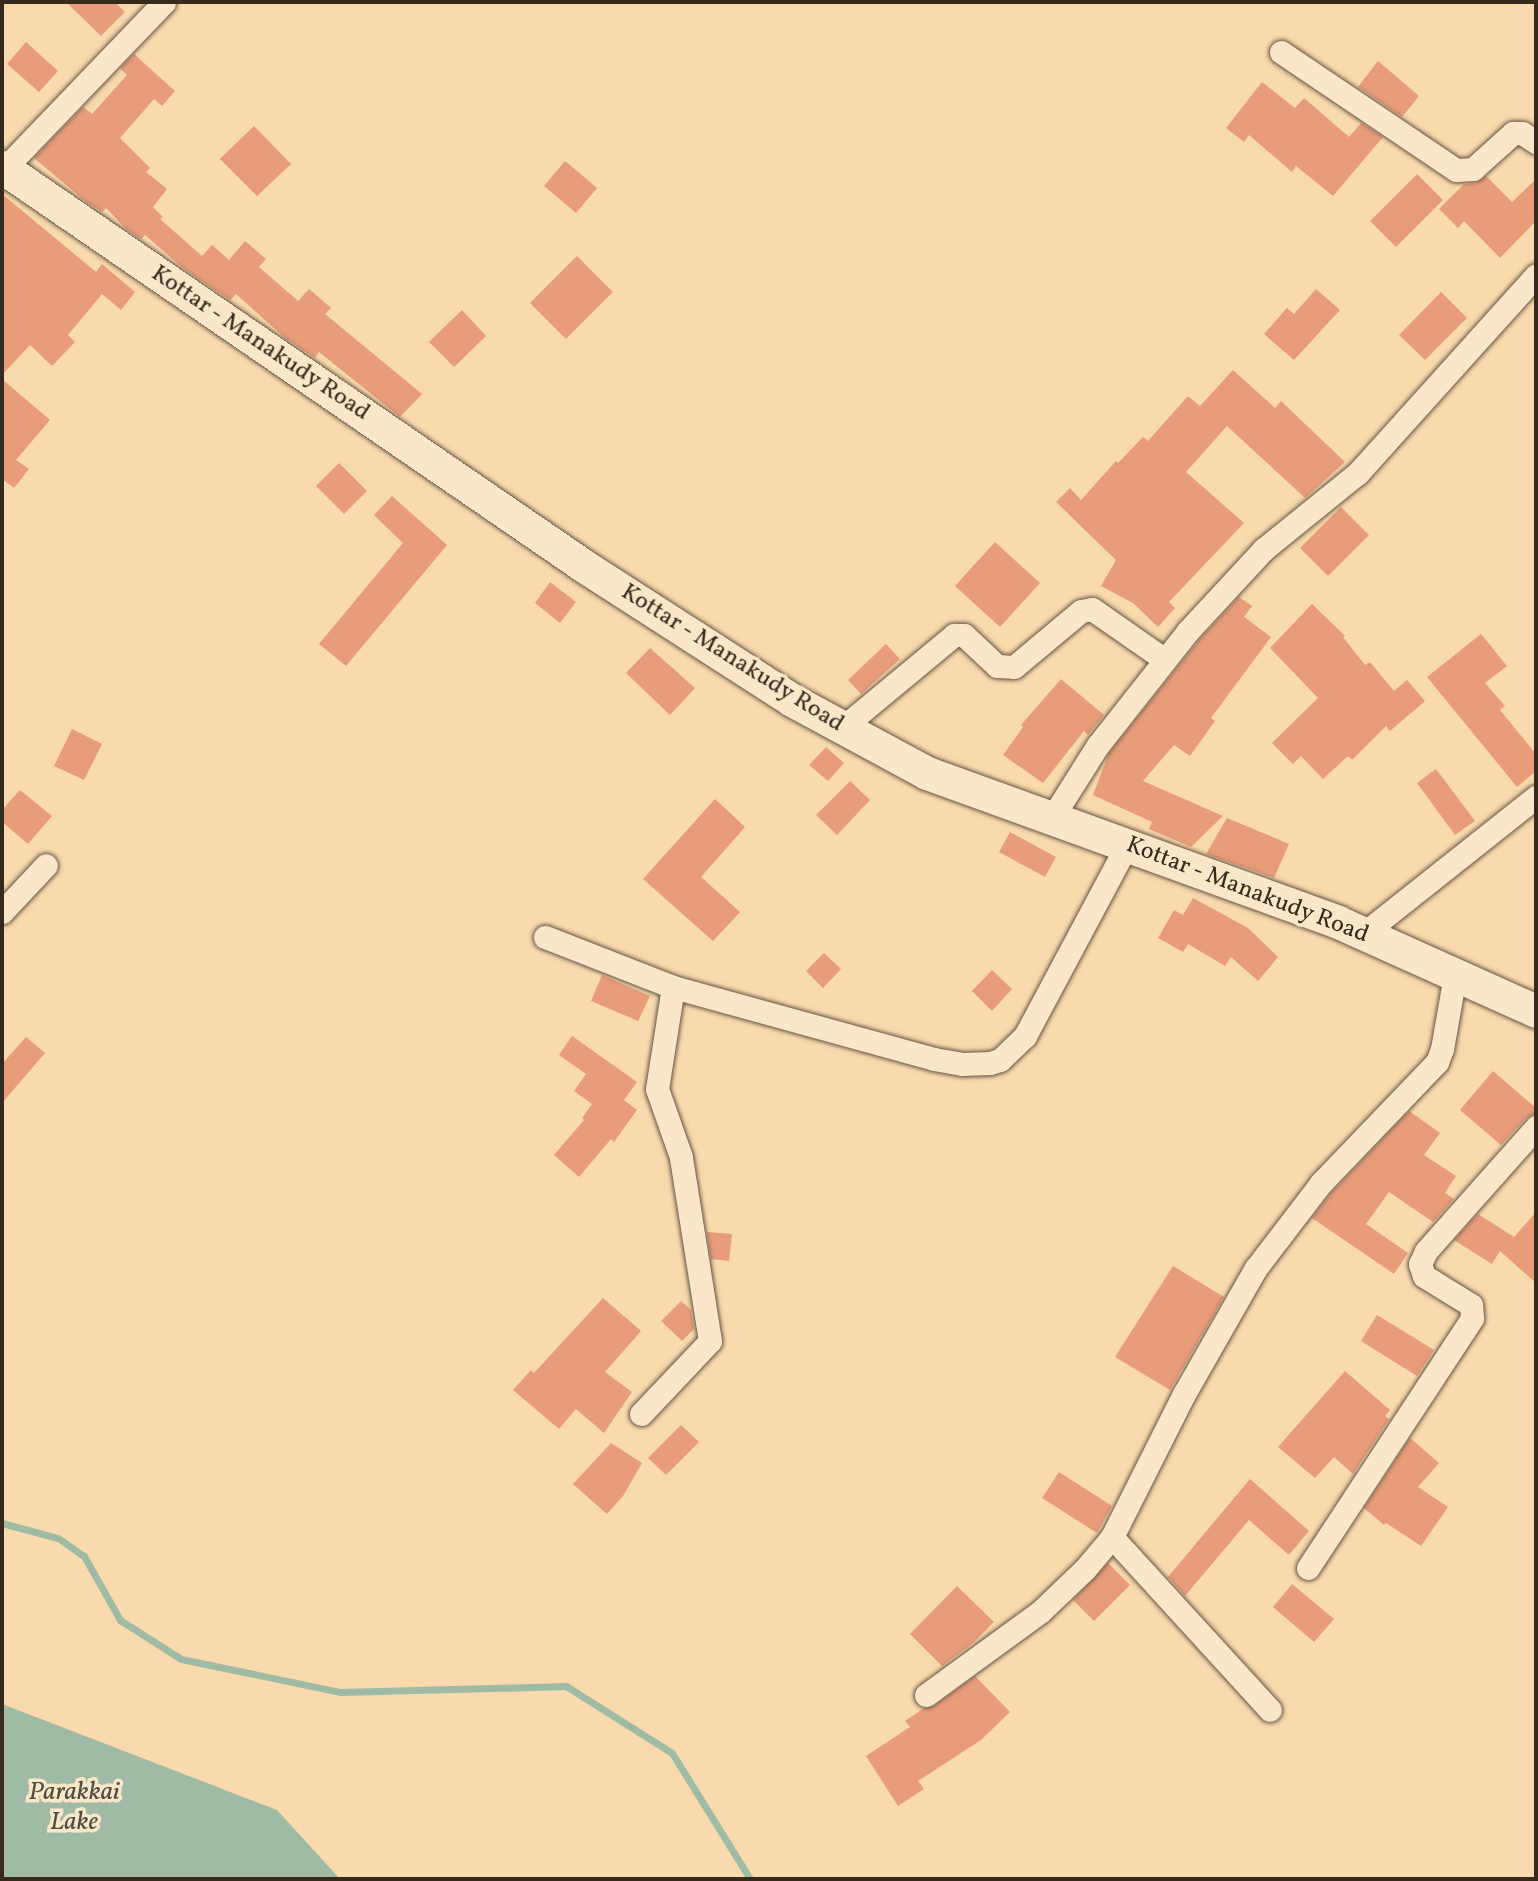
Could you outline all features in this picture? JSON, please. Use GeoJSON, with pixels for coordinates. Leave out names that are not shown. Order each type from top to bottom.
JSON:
{"type":"FeatureCollection","features":[{"type":"Feature","properties":{"kind":"main road","name":"Kottar - Manakudy Road"},"geometry":{"type":"LineString","coordinates":[[3,168],[584,566],[792,700],[842,728],[927,773],[1363,934],[1536,1010]]}},
{"type":"Feature","properties":{"kind":"street"},"geometry":{"type":"LineString","coordinates":[[3,168],[164,2]]}},
{"type":"Feature","properties":{"kind":"street"},"geometry":{"type":"LineString","coordinates":[[1281,52],[1456,170],[1473,169],[1513,132],[1522,133],[1536,142]]}},
{"type":"Feature","properties":{"kind":"street"},"geometry":{"type":"LineString","coordinates":[[1052,818],[1098,745],[1164,660],[1264,549],[1357,473],[1536,275]]}},
{"type":"Feature","properties":{"kind":"street"},"geometry":{"type":"LineString","coordinates":[[842,728],[954,635],[967,638],[997,666],[1014,667],[1081,611],[1092,609],[1164,660]]}},
{"type":"Feature","properties":{"kind":"street"},"geometry":{"type":"LineString","coordinates":[[1363,934],[1536,797]]}},
{"type":"Feature","properties":{"kind":"street"},"geometry":{"type":"LineString","coordinates":[[545,937],[673,987],[934,1059],[962,1064],[990,1063],[1000,1060],[1025,1036],[1127,845]]}},
{"type":"Feature","properties":{"kind":"street"},"geometry":{"type":"LineString","coordinates":[[2,912],[46,865]]}},
{"type":"Feature","properties":{"kind":"street"},"geometry":{"type":"LineString","coordinates":[[926,1695],[1040,1612],[1086,1569],[1112,1537],[1185,1394],[1256,1268],[1321,1183],[1437,1062],[1442,1049],[1455,975]]}},
{"type":"Feature","properties":{"kind":"street"},"geometry":{"type":"LineString","coordinates":[[641,1415],[710,1341],[681,1157],[657,1089],[673,987]]}},
{"type":"Feature","properties":{"kind":"street"},"geometry":{"type":"LineString","coordinates":[[1308,1568],[1472,1318],[1471,1304],[1424,1276],[1420,1264],[1426,1251],[1536,1127]]}},
{"type":"Feature","properties":{"kind":"street"},"geometry":{"type":"LineString","coordinates":[[1112,1537],[1270,1710]]}},
{"type":"Feature","properties":{"kind":"water","name":"Parakkai Lake"},"geometry":{"type":"Polygon","coordinates":[[[2,1704],[277,1810],[340,1879],[2,1879],[2,1704]]]}},
{"type":"Feature","properties":{"kind":"building"},"geometry":{"type":"Polygon","coordinates":[[[66,2],[115,2],[125,12],[101,36],[66,2]]]}},
{"type":"Feature","properties":{"kind":"building"},"geometry":{"type":"Polygon","coordinates":[[[26,42],[58,71],[39,92],[7,64],[26,42]]]}},
{"type":"Feature","properties":{"kind":"building"},"geometry":{"type":"Polygon","coordinates":[[[134,54],[175,91],[162,106],[154,99],[120,138],[150,168],[146,172],[167,189],[153,207],[163,217],[160,219],[202,256],[212,245],[229,260],[245,241],[266,259],[259,267],[298,301],[309,289],[331,308],[325,314],[422,394],[400,417],[319,352],[315,358],[285,338],[236,294],[230,300],[183,268],[145,235],[141,239],[126,229],[106,208],[102,212],[85,201],[34,158],[83,107],[92,114],[127,75],[120,68],[134,54]]]}},
{"type":"Feature","properties":{"kind":"building"},"geometry":{"type":"Polygon","coordinates":[[[1378,61],[1419,96],[1402,117],[1358,87],[1378,61]]]}},
{"type":"Feature","properties":{"kind":"building"},"geometry":{"type":"Polygon","coordinates":[[[1262,82],[1295,108],[1304,98],[1349,137],[1361,123],[1383,137],[1333,196],[1296,166],[1292,172],[1249,135],[1244,142],[1226,128],[1262,82]]]}},
{"type":"Feature","properties":{"kind":"building"},"geometry":{"type":"Polygon","coordinates":[[[254,126],[291,164],[257,196],[220,159],[254,126]]]}},
{"type":"Feature","properties":{"kind":"building"},"geometry":{"type":"Polygon","coordinates":[[[565,161],[597,188],[576,213],[544,186],[565,161]]]}},
{"type":"Feature","properties":{"kind":"building"},"geometry":{"type":"Polygon","coordinates":[[[1417,174],[1443,200],[1396,247],[1370,221],[1417,174]]]}},
{"type":"Feature","properties":{"kind":"building"},"geometry":{"type":"Polygon","coordinates":[[[1486,176],[1512,202],[1536,179],[1536,221],[1500,258],[1464,221],[1458,228],[1439,209],[1464,184],[1475,183],[1486,176]]]}},
{"type":"Feature","properties":{"kind":"building"},"geometry":{"type":"Polygon","coordinates":[[[2,194],[96,272],[102,264],[135,292],[121,310],[102,294],[68,335],[75,342],[52,366],[30,345],[2,375],[2,194]]]}},
{"type":"Feature","properties":{"kind":"building"},"geometry":{"type":"Polygon","coordinates":[[[577,256],[613,292],[566,339],[530,303],[577,256]]]}},
{"type":"Feature","properties":{"kind":"building"},"geometry":{"type":"Polygon","coordinates":[[[1316,289],[1340,310],[1294,360],[1264,334],[1287,308],[1294,314],[1316,289]]]}},
{"type":"Feature","properties":{"kind":"building"},"geometry":{"type":"Polygon","coordinates":[[[1441,292],[1467,318],[1425,360],[1399,335],[1441,292]]]}},
{"type":"Feature","properties":{"kind":"building"},"geometry":{"type":"Polygon","coordinates":[[[462,310],[486,336],[454,367],[429,342],[462,310]]]}},
{"type":"Feature","properties":{"kind":"building"},"geometry":{"type":"Polygon","coordinates":[[[1233,370],[1275,408],[1281,401],[1345,462],[1305,498],[1227,426],[1186,472],[1244,523],[1169,602],[1175,608],[1158,627],[1133,603],[1101,586],[1116,560],[1056,502],[1070,488],[1081,500],[1116,461],[1118,463],[1143,437],[1148,441],[1188,396],[1200,406],[1233,370]]]}},
{"type":"Feature","properties":{"kind":"building"},"geometry":{"type":"Polygon","coordinates":[[[2,379],[50,420],[16,460],[29,469],[14,488],[2,479],[2,379]]]}},
{"type":"Feature","properties":{"kind":"building"},"geometry":{"type":"Polygon","coordinates":[[[339,463],[367,491],[344,514],[316,486],[339,463]]]}},
{"type":"Feature","properties":{"kind":"building"},"geometry":{"type":"Polygon","coordinates":[[[392,496],[447,545],[346,666],[319,644],[403,543],[374,515],[392,496]]]}},
{"type":"Feature","properties":{"kind":"building"},"geometry":{"type":"Polygon","coordinates":[[[1341,507],[1369,535],[1328,576],[1300,548],[1341,507]]]}},
{"type":"Feature","properties":{"kind":"building"},"geometry":{"type":"Polygon","coordinates":[[[995,542],[1040,583],[1000,627],[955,586],[995,542]]]}},
{"type":"Feature","properties":{"kind":"building"},"geometry":{"type":"Polygon","coordinates":[[[550,582],[576,602],[560,623],[535,603],[550,582]]]}},
{"type":"Feature","properties":{"kind":"building"},"geometry":{"type":"Polygon","coordinates":[[[1239,597],[1252,606],[1244,617],[1271,637],[1211,718],[1215,721],[1190,756],[1174,745],[1143,781],[1223,816],[1191,847],[1149,829],[1152,822],[1093,795],[1109,753],[1200,639],[1239,597]]]}},
{"type":"Feature","properties":{"kind":"building"},"geometry":{"type":"Polygon","coordinates":[[[1312,604],[1345,636],[1343,637],[1365,665],[1370,662],[1394,691],[1407,680],[1425,701],[1390,731],[1386,726],[1352,760],[1348,756],[1323,779],[1301,756],[1293,764],[1272,743],[1318,698],[1270,648],[1312,604]]]}},
{"type":"Feature","properties":{"kind":"building"},"geometry":{"type":"Polygon","coordinates":[[[1481,634],[1507,666],[1485,683],[1505,706],[1500,710],[1536,754],[1536,771],[1517,787],[1427,677],[1481,634]]]}},
{"type":"Feature","properties":{"kind":"building"},"geometry":{"type":"Polygon","coordinates":[[[886,644],[900,659],[861,694],[848,680],[886,644]]]}},
{"type":"Feature","properties":{"kind":"building"},"geometry":{"type":"Polygon","coordinates":[[[650,648],[695,688],[670,715],[626,673],[650,648]]]}},
{"type":"Feature","properties":{"kind":"building"},"geometry":{"type":"Polygon","coordinates":[[[1061,679],[1104,715],[1088,735],[1084,731],[1043,783],[1003,755],[1023,727],[1021,725],[1061,679]]]}},
{"type":"Feature","properties":{"kind":"building"},"geometry":{"type":"Polygon","coordinates":[[[72,729],[102,744],[84,780],[54,766],[72,729]]]}},
{"type":"Feature","properties":{"kind":"building"},"geometry":{"type":"Polygon","coordinates":[[[826,747],[844,763],[828,781],[809,765],[826,747]]]}},
{"type":"Feature","properties":{"kind":"building"},"geometry":{"type":"Polygon","coordinates":[[[1436,769],[1475,821],[1455,835],[1417,783],[1436,769]]]}},
{"type":"Feature","properties":{"kind":"building"},"geometry":{"type":"Polygon","coordinates":[[[850,781],[870,800],[837,835],[816,815],[850,781]]]}},
{"type":"Feature","properties":{"kind":"building"},"geometry":{"type":"Polygon","coordinates":[[[20,790],[52,816],[28,844],[2,822],[2,810],[20,790]]]}},
{"type":"Feature","properties":{"kind":"building"},"geometry":{"type":"Polygon","coordinates":[[[715,799],[745,827],[701,877],[740,912],[713,941],[643,879],[715,799]]]}},
{"type":"Feature","properties":{"kind":"building"},"geometry":{"type":"Polygon","coordinates":[[[1227,818],[1289,844],[1274,878],[1206,854],[1227,818]]]}},
{"type":"Feature","properties":{"kind":"building"},"geometry":{"type":"Polygon","coordinates":[[[1010,832],[1056,857],[1045,877],[999,852],[1010,832]]]}},
{"type":"Feature","properties":{"kind":"building"},"geometry":{"type":"Polygon","coordinates":[[[1193,898],[1248,928],[1278,957],[1258,981],[1231,957],[1225,966],[1188,944],[1183,952],[1158,938],[1174,910],[1183,915],[1193,898]]]}},
{"type":"Feature","properties":{"kind":"building"},"geometry":{"type":"Polygon","coordinates":[[[824,953],[841,969],[823,988],[806,971],[824,953]]]}},
{"type":"Feature","properties":{"kind":"building"},"geometry":{"type":"Polygon","coordinates":[[[992,970],[1012,989],[992,1011],[972,991],[992,970]]]}},
{"type":"Feature","properties":{"kind":"building"},"geometry":{"type":"Polygon","coordinates":[[[602,975],[650,996],[638,1021],[591,1001],[602,975]]]}},
{"type":"Feature","properties":{"kind":"building"},"geometry":{"type":"Polygon","coordinates":[[[572,1036],[637,1082],[624,1100],[637,1110],[614,1142],[611,1139],[579,1177],[554,1155],[584,1120],[582,1118],[592,1104],[574,1091],[586,1074],[559,1055],[572,1036]]]}},
{"type":"Feature","properties":{"kind":"building"},"geometry":{"type":"Polygon","coordinates":[[[26,1037],[45,1053],[2,1103],[2,1064],[26,1037]]]}},
{"type":"Feature","properties":{"kind":"building"},"geometry":{"type":"Polygon","coordinates":[[[1493,1071],[1536,1108],[1536,1113],[1526,1118],[1501,1145],[1460,1110],[1493,1071]]]}},
{"type":"Feature","properties":{"kind":"building"},"geometry":{"type":"Polygon","coordinates":[[[1409,1111],[1440,1133],[1424,1155],[1456,1176],[1445,1193],[1454,1199],[1433,1222],[1389,1192],[1366,1224],[1408,1253],[1394,1274],[1312,1218],[1332,1192],[1409,1111]]]}},
{"type":"Feature","properties":{"kind":"building"},"geometry":{"type":"Polygon","coordinates":[[[1536,1212],[1536,1283],[1500,1251],[1492,1264],[1454,1240],[1478,1214],[1514,1237],[1536,1212]]]}},
{"type":"Feature","properties":{"kind":"building"},"geometry":{"type":"Polygon","coordinates":[[[707,1232],[732,1234],[729,1261],[711,1259],[707,1232]]]}},
{"type":"Feature","properties":{"kind":"building"},"geometry":{"type":"Polygon","coordinates":[[[1173,1266],[1224,1297],[1170,1390],[1115,1357],[1173,1266]]]}},
{"type":"Feature","properties":{"kind":"building"},"geometry":{"type":"Polygon","coordinates":[[[603,1298],[641,1331],[605,1372],[632,1392],[604,1433],[576,1409],[559,1429],[513,1390],[531,1370],[534,1373],[603,1298]]]}},
{"type":"Feature","properties":{"kind":"building"},"geometry":{"type":"Polygon","coordinates":[[[681,1301],[691,1310],[694,1329],[682,1341],[661,1321],[681,1301]]]}},
{"type":"Feature","properties":{"kind":"building"},"geometry":{"type":"Polygon","coordinates":[[[1377,1315],[1434,1350],[1417,1376],[1361,1341],[1377,1315]]]}},
{"type":"Feature","properties":{"kind":"building"},"geometry":{"type":"Polygon","coordinates":[[[1345,1371],[1390,1410],[1385,1416],[1389,1419],[1353,1474],[1334,1457],[1315,1478],[1278,1447],[1345,1371]]]}},
{"type":"Feature","properties":{"kind":"building"},"geometry":{"type":"Polygon","coordinates":[[[681,1425],[699,1442],[666,1475],[648,1458],[681,1425]]]}},
{"type":"Feature","properties":{"kind":"building"},"geometry":{"type":"Polygon","coordinates":[[[1410,1438],[1439,1463],[1418,1487],[1448,1507],[1421,1546],[1386,1523],[1384,1525],[1364,1508],[1410,1438]]]}},
{"type":"Feature","properties":{"kind":"building"},"geometry":{"type":"Polygon","coordinates":[[[611,1443],[642,1463],[623,1496],[607,1514],[573,1484],[611,1443]]]}},
{"type":"Feature","properties":{"kind":"building"},"geometry":{"type":"Polygon","coordinates":[[[1059,1472],[1112,1506],[1097,1533],[1042,1498],[1059,1472]]]}},
{"type":"Feature","properties":{"kind":"building"},"geometry":{"type":"Polygon","coordinates":[[[1250,1479],[1309,1531],[1289,1555],[1249,1520],[1185,1596],[1168,1577],[1250,1479]]]}},
{"type":"Feature","properties":{"kind":"building"},"geometry":{"type":"Polygon","coordinates":[[[1108,1563],[1130,1585],[1094,1621],[1073,1600],[1108,1563]]]}},
{"type":"Feature","properties":{"kind":"building"},"geometry":{"type":"Polygon","coordinates":[[[1292,1584],[1334,1619],[1314,1642],[1273,1607],[1292,1584]]]}},
{"type":"Feature","properties":{"kind":"building"},"geometry":{"type":"Polygon","coordinates":[[[957,1586],[994,1622],[973,1643],[942,1666],[910,1634],[957,1586]]]}},
{"type":"Feature","properties":{"kind":"building"},"geometry":{"type":"Polygon","coordinates":[[[975,1676],[1010,1712],[981,1740],[918,1781],[924,1789],[898,1806],[866,1756],[910,1727],[905,1721],[924,1708],[934,1706],[975,1676]]]}},
{"type":"Feature","properties":{"kind":"waterway"},"geometry":{"type":"LineString","coordinates":[[2,1523],[58,1538],[84,1556],[120,1620],[181,1659],[341,1692],[566,1686],[672,1753],[750,1879]]}}]}
